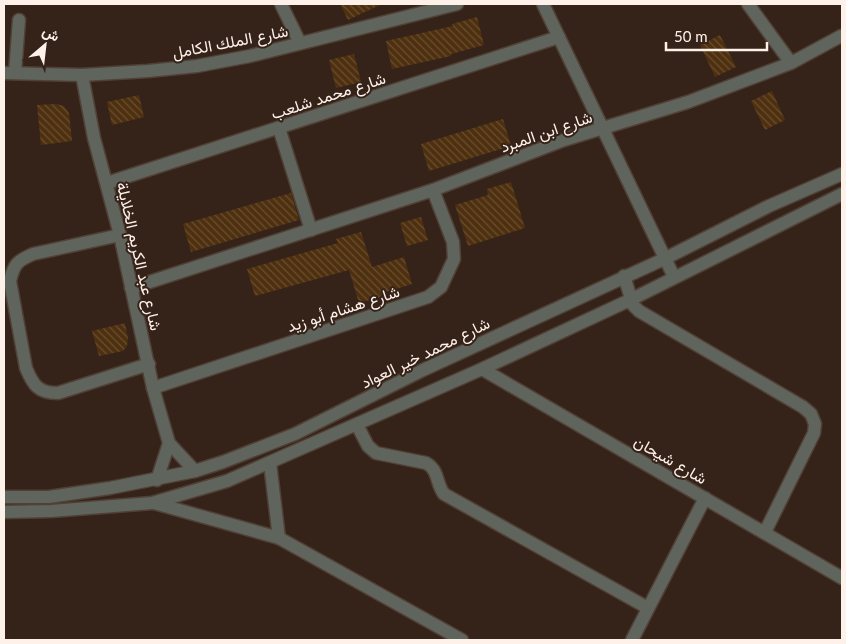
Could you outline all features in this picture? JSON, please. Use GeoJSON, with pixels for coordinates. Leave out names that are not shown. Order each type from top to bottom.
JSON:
{"type":"FeatureCollection","features":[{"type":"Feature","properties":{"kind":"street"},"geometry":{"type":"LineString","coordinates":[[281,4],[300,43]]}},
{"type":"Feature","properties":{"kind":"street","name":"شارع الملك الكامل"},"geometry":{"type":"LineString","coordinates":[[9,73],[82,75],[148,72],[197,66],[250,56],[457,4]]}},
{"type":"Feature","properties":{"kind":"street"},"geometry":{"type":"LineString","coordinates":[[543,4],[674,277]]}},
{"type":"Feature","properties":{"kind":"street"},"geometry":{"type":"LineString","coordinates":[[748,4],[791,63]]}},
{"type":"Feature","properties":{"kind":"street"},"geometry":{"type":"LineString","coordinates":[[9,73],[19,20]]}},
{"type":"Feature","properties":{"kind":"street","name":"شارع ابن المبرد"},"geometry":{"type":"LineString","coordinates":[[131,288],[433,190],[564,140],[688,102],[791,63],[841,36]]}},
{"type":"Feature","properties":{"kind":"street","name":"شارع محمد شلعب"},"geometry":{"type":"LineString","coordinates":[[107,183],[559,37]]}},
{"type":"Feature","properties":{"kind":"street","name":"شارع عبد الكريم الخلايلة"},"geometry":{"type":"LineString","coordinates":[[82,75],[94,138],[120,235],[153,388],[169,443],[195,472]]}},
{"type":"Feature","properties":{"kind":"street"},"geometry":{"type":"LineString","coordinates":[[279,128],[311,230]]}},
{"type":"Feature","properties":{"kind":"street","name":"شارع محمد خير العواد"},"geometry":{"type":"LineString","coordinates":[[4,497],[50,497],[157,480],[195,472],[224,462],[295,434],[431,366],[664,259],[768,206],[842,174]]}},
{"type":"Feature","properties":{"kind":"street","name":"شارع هشام أبو زيد"},"geometry":{"type":"LineString","coordinates":[[153,388],[428,298],[441,287],[454,259],[452,242],[433,190]]}},
{"type":"Feature","properties":{"kind":"street"},"geometry":{"type":"LineString","coordinates":[[4,512],[51,511],[152,503],[226,481],[270,464],[482,369],[632,299],[842,194]]}},
{"type":"Feature","properties":{"kind":"street"},"geometry":{"type":"LineString","coordinates":[[120,235],[33,254],[20,260],[13,268],[10,281],[26,368],[32,381],[40,390],[48,393],[58,393],[149,364]]}},
{"type":"Feature","properties":{"kind":"street"},"geometry":{"type":"LineString","coordinates":[[624,276],[633,305],[638,311],[804,407],[812,414],[816,424],[812,439],[766,532]]}},
{"type":"Feature","properties":{"kind":"street","name":"شارع شيحان"},"geometry":{"type":"LineString","coordinates":[[482,369],[766,532],[842,578]]}},
{"type":"Feature","properties":{"kind":"street"},"geometry":{"type":"LineString","coordinates":[[357,425],[368,446],[376,453],[426,462],[437,475],[440,489],[444,494],[648,608]]}},
{"type":"Feature","properties":{"kind":"street"},"geometry":{"type":"LineString","coordinates":[[157,480],[169,443]]}},
{"type":"Feature","properties":{"kind":"street"},"geometry":{"type":"LineString","coordinates":[[270,464],[279,538]]}},
{"type":"Feature","properties":{"kind":"street"},"geometry":{"type":"LineString","coordinates":[[632,640],[705,498]]}},
{"type":"Feature","properties":{"kind":"street"},"geometry":{"type":"LineString","coordinates":[[152,503],[279,538],[462,640]]}},
{"type":"Feature","properties":{"kind":"building"},"geometry":{"type":"Polygon","coordinates":[[[340,4],[382,4],[348,20],[340,4]]]}},
{"type":"Feature","properties":{"kind":"building"},"geometry":{"type":"Polygon","coordinates":[[[477,17],[484,45],[451,54],[451,56],[392,69],[386,41],[453,26],[452,24],[477,17]]]}},
{"type":"Feature","properties":{"kind":"building"},"geometry":{"type":"Polygon","coordinates":[[[720,35],[736,67],[715,77],[700,45],[720,35]]]}},
{"type":"Feature","properties":{"kind":"building"},"geometry":{"type":"Polygon","coordinates":[[[354,54],[361,82],[336,88],[329,60],[354,54]]]}},
{"type":"Feature","properties":{"kind":"building"},"geometry":{"type":"Polygon","coordinates":[[[772,91],[785,120],[765,130],[751,101],[772,91]]]}},
{"type":"Feature","properties":{"kind":"building"},"geometry":{"type":"Polygon","coordinates":[[[139,95],[144,117],[112,125],[107,102],[139,95]]]}},
{"type":"Feature","properties":{"kind":"building"},"geometry":{"type":"Polygon","coordinates":[[[56,104],[64,106],[69,113],[72,141],[41,145],[37,105],[56,104]]]}},
{"type":"Feature","properties":{"kind":"building"},"geometry":{"type":"Polygon","coordinates":[[[503,119],[511,146],[429,171],[421,144],[503,119]]]}},
{"type":"Feature","properties":{"kind":"building"},"geometry":{"type":"Polygon","coordinates":[[[511,182],[525,228],[468,246],[455,205],[488,195],[487,189],[511,182]]]}},
{"type":"Feature","properties":{"kind":"building"},"geometry":{"type":"Polygon","coordinates":[[[291,193],[299,220],[191,252],[183,224],[291,193]]]}},
{"type":"Feature","properties":{"kind":"building"},"geometry":{"type":"Polygon","coordinates":[[[421,217],[428,240],[407,246],[400,223],[421,217]]]}},
{"type":"Feature","properties":{"kind":"building"},"geometry":{"type":"Polygon","coordinates":[[[361,232],[372,267],[404,257],[412,284],[383,293],[384,296],[359,303],[349,270],[255,296],[247,269],[338,243],[336,239],[361,232]]]}},
{"type":"Feature","properties":{"kind":"building"},"geometry":{"type":"Polygon","coordinates":[[[125,323],[128,338],[127,346],[123,351],[99,356],[92,331],[125,323]]]}}]}
